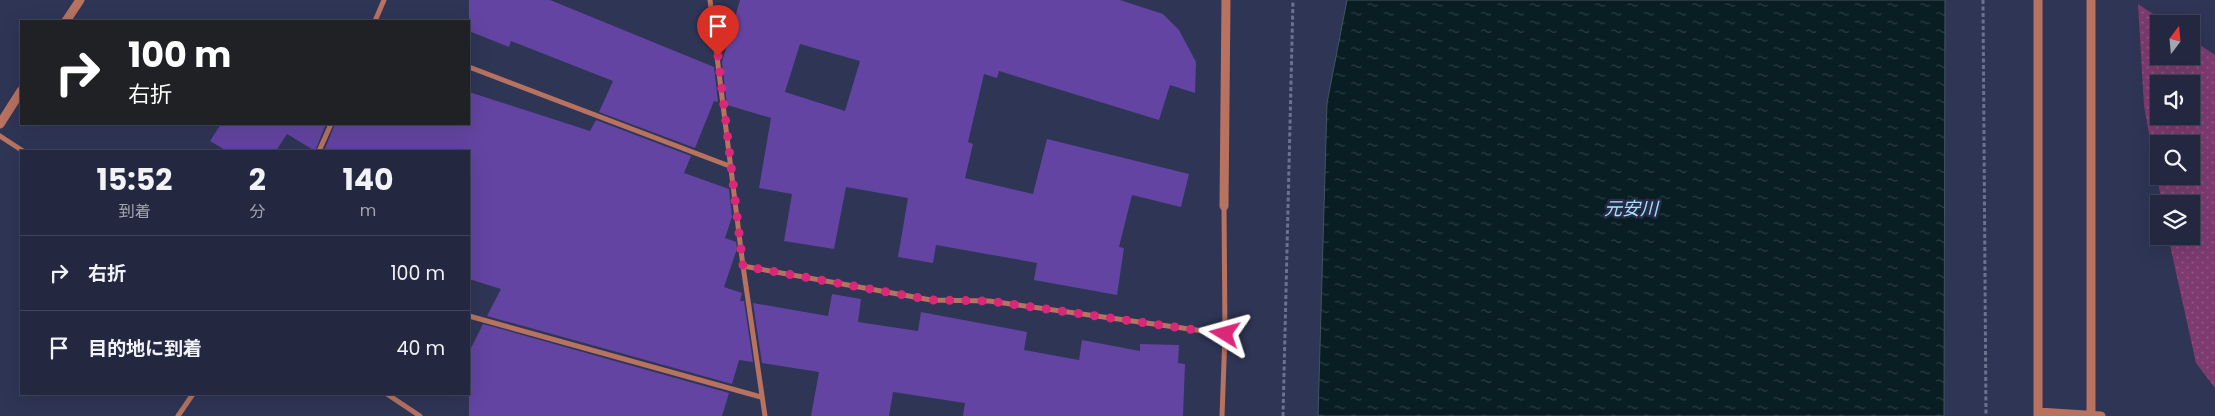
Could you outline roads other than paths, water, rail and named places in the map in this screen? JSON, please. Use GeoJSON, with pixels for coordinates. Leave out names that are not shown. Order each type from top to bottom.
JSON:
{"type":"FeatureCollection","features":[{"type":"Feature","properties":{"kind":"street"},"geometry":{"type":"LineString","coordinates":[[67,20],[80,0]]}},
{"type":"Feature","properties":{"kind":"street"},"geometry":{"type":"LineString","coordinates":[[375,20],[384,0]]}},
{"type":"Feature","properties":{"kind":"street"},"geometry":{"type":"LineString","coordinates":[[710,0],[743,266],[765,416]]}},
{"type":"Feature","properties":{"kind":"street"},"geometry":{"type":"LineString","coordinates":[[1222,416],[1225,334],[1226,0]]}},
{"type":"Feature","properties":{"kind":"street"},"geometry":{"type":"LineString","coordinates":[[2038,0],[2038,414],[2101,416]]}},
{"type":"Feature","properties":{"kind":"street"},"geometry":{"type":"LineString","coordinates":[[2091,0],[2091,415]]}},
{"type":"Feature","properties":{"kind":"street"},"geometry":{"type":"LineString","coordinates":[[470,67],[732,167]]}},
{"type":"Feature","properties":{"kind":"street"},"geometry":{"type":"LineString","coordinates":[[0,124],[20,92]]}},
{"type":"Feature","properties":{"kind":"street"},"geometry":{"type":"LineString","coordinates":[[319,150],[331,125]]}},
{"type":"Feature","properties":{"kind":"street"},"geometry":{"type":"LineString","coordinates":[[0,136],[21,150]]}},
{"type":"Feature","properties":{"kind":"street"},"geometry":{"type":"LineString","coordinates":[[743,266],[931,300],[989,301],[1225,334]]}},
{"type":"Feature","properties":{"kind":"street"},"geometry":{"type":"LineString","coordinates":[[470,316],[761,396]]}},
{"type":"Feature","properties":{"kind":"street"},"geometry":{"type":"LineString","coordinates":[[178,416],[192,395]]}},
{"type":"Feature","properties":{"kind":"street"},"geometry":{"type":"LineString","coordinates":[[388,395],[420,416]]}},
{"type":"Feature","properties":{"kind":"water","name":"元安川"},"geometry":{"type":"Polygon","coordinates":[[[1347,0],[1945,0],[1944,416],[1318,416],[1327,103],[1347,0]]]}}]}
